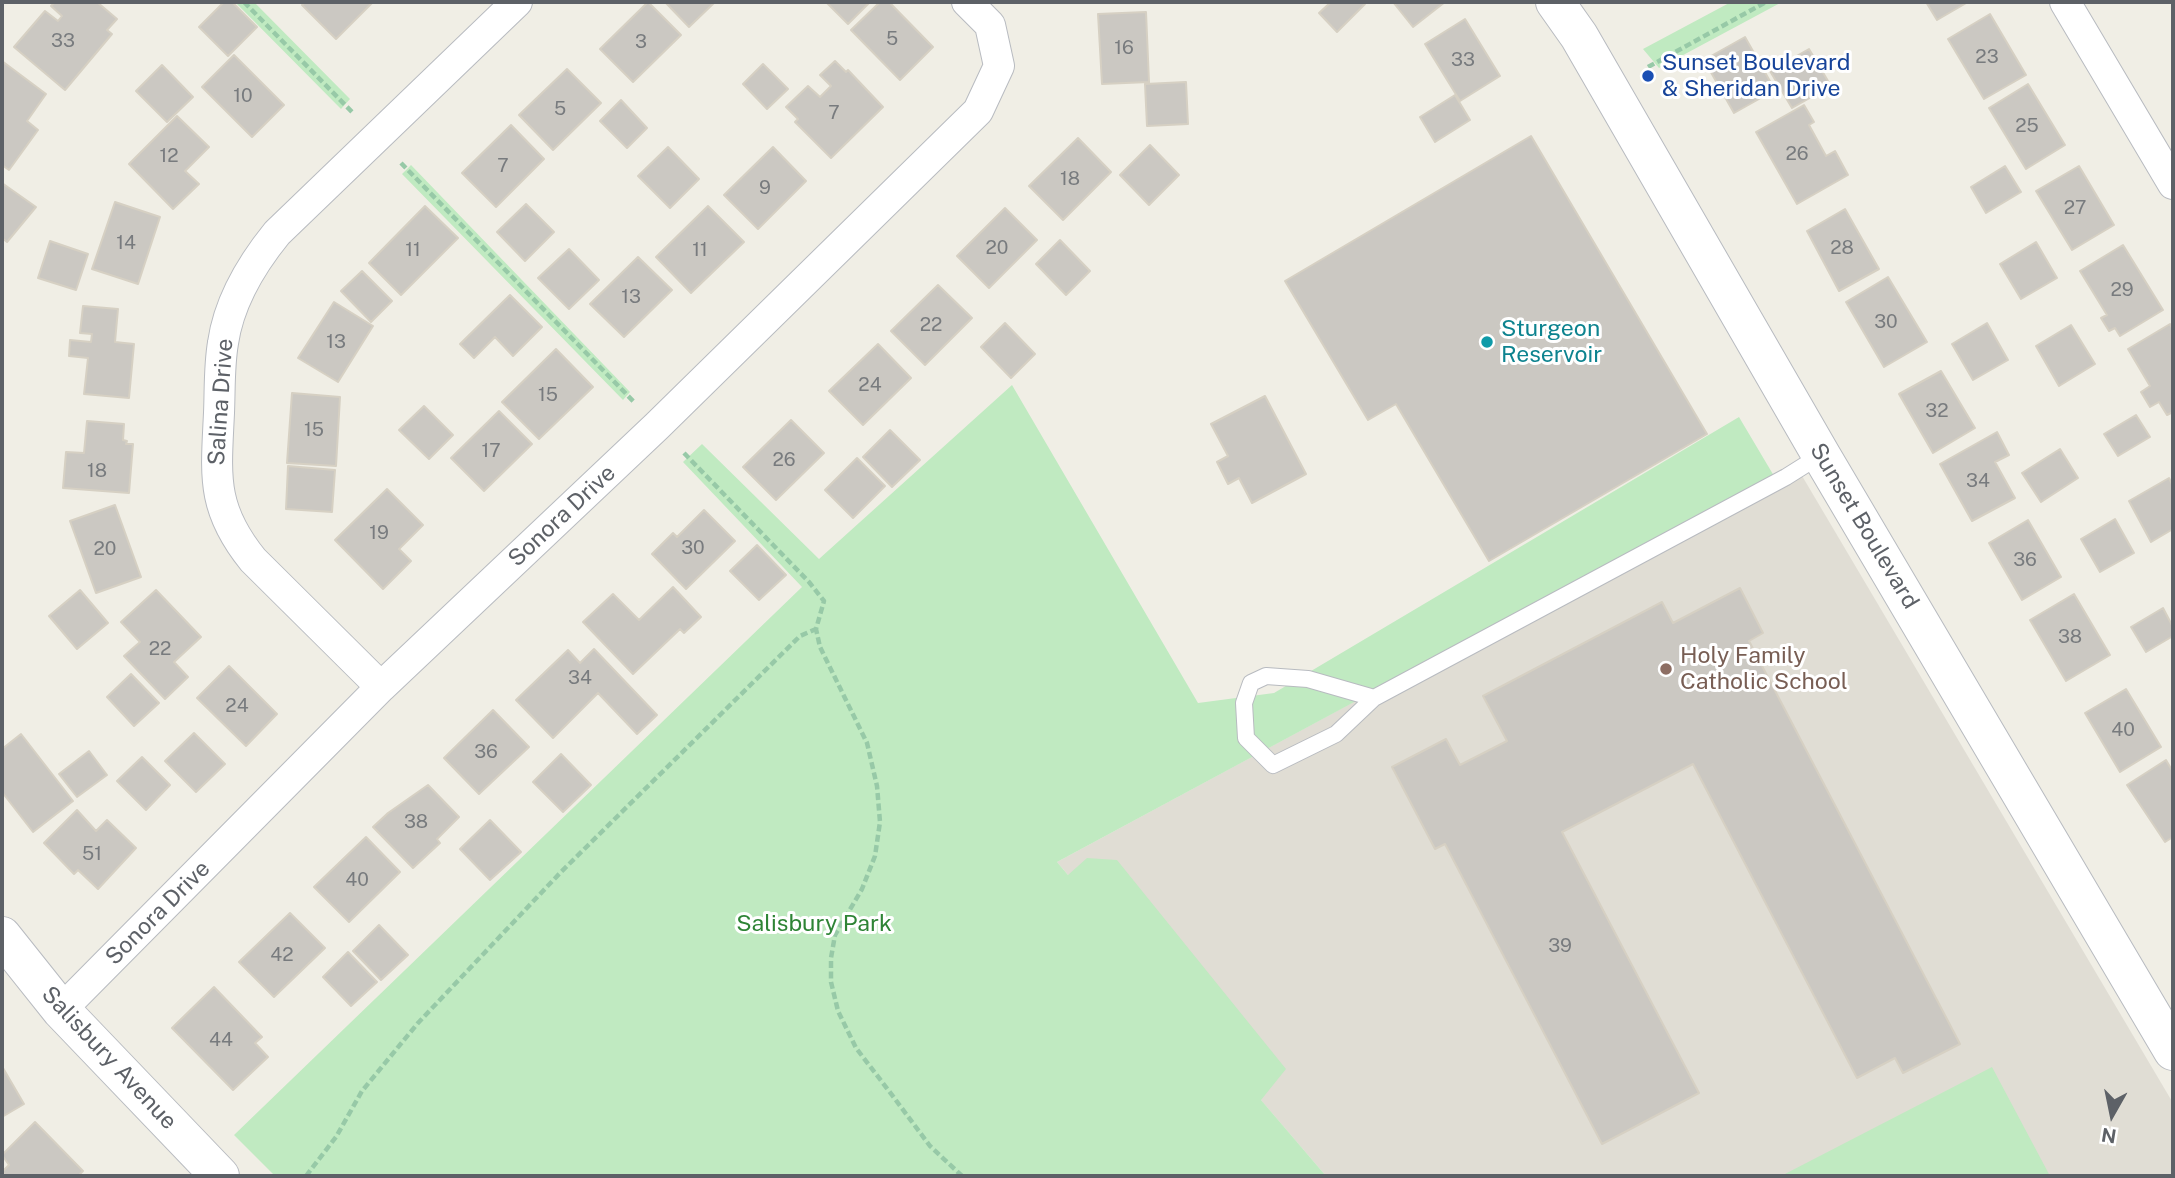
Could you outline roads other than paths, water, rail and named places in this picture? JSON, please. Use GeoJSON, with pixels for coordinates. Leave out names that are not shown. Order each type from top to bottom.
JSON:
{"type":"FeatureCollection","features":[{"type":"Feature","properties":{"kind":"street","name":"Salina Drive"},"geometry":{"type":"LineString","coordinates":[[381,687],[253,560],[236,540],[225,517],[216,480],[223,344],[238,292],[249,271],[277,233],[517,2]]}},
{"type":"Feature","properties":{"kind":"street","name":"Sonora Drive"},"geometry":{"type":"LineString","coordinates":[[61,1010],[381,687],[657,426],[978,111],[999,66],[990,26],[967,2]]}},
{"type":"Feature","properties":{"kind":"street","name":"Sunset Boulevard"},"geometry":{"type":"LineString","coordinates":[[1555,2],[1586,48],[1821,455],[2173,1051]]}},
{"type":"Feature","properties":{"kind":"street"},"geometry":{"type":"LineString","coordinates":[[2065,2],[2173,184]]}},
{"type":"Feature","properties":{"kind":"street","name":"Salisbury Avenue"},"geometry":{"type":"LineString","coordinates":[[2,936],[61,1010],[220,1176]]}},
{"type":"Feature","properties":{"kind":"lane"},"geometry":{"type":"LineString","coordinates":[[1374,698],[1308,679],[1266,676],[1251,683],[1244,703],[1246,738],[1273,765],[1336,734],[1374,698],[1786,477],[1821,455]]}},
{"type":"Feature","properties":{"kind":"place","name":"Sunset Boulevard & Sheridan Drive"},"geometry":{"type":"Point","coordinates":[1648,76]}},
{"type":"Feature","properties":{"kind":"place","name":"Sturgeon Reservoir"},"geometry":{"type":"Point","coordinates":[1487,342]}},
{"type":"Feature","properties":{"kind":"place","name":"Holy Family Catholic School"},"geometry":{"type":"Point","coordinates":[1666,669]}},
{"type":"Feature","properties":{"kind":"park label","name":"Salisbury Park"},"geometry":{"type":"Point","coordinates":[814,924]}}]}
